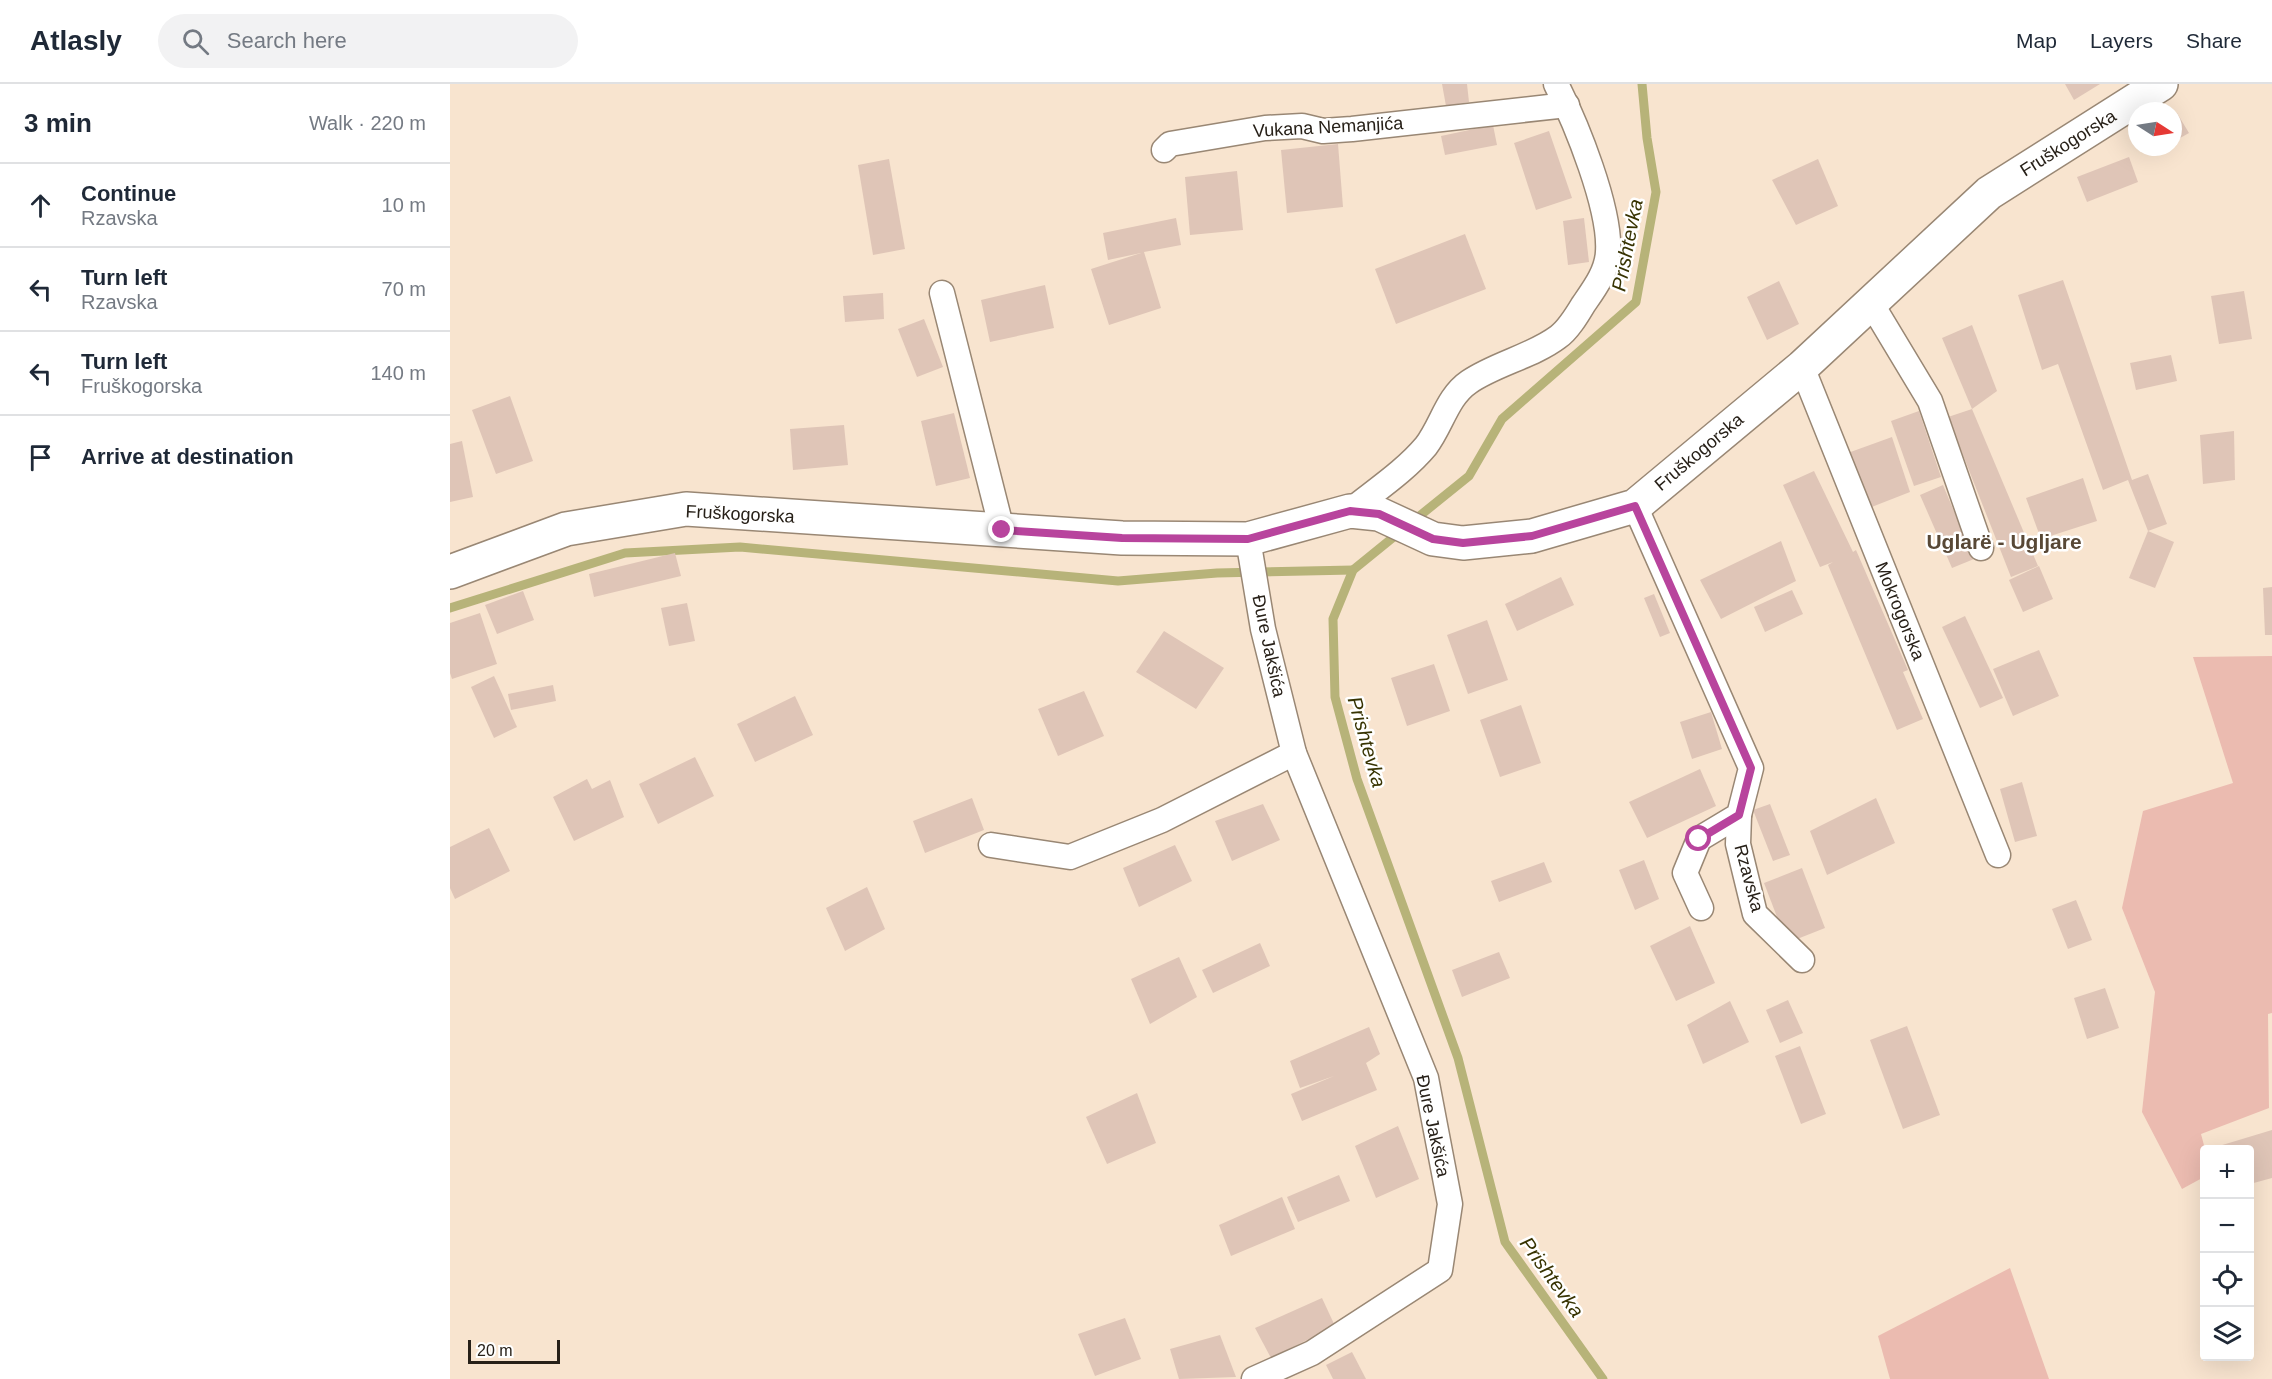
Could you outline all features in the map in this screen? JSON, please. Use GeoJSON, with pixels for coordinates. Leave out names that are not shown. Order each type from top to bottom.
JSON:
{"type":"FeatureCollection","features":[{"type":"Feature","properties":{"kind":"street","name":"Fruškogorska"},"geometry":{"type":"LineString","coordinates":[[450,572],[566,529],[686,509],[1122,538],[1248,539],[1365,512],[1433,539],[1463,543],[1532,536],[1635,506],[1802,367],[1989,193],[2161,84]]}},
{"type":"Feature","properties":{"kind":"street","name":"Vukana Nemanjića"},"geometry":{"type":"LineString","coordinates":[[1164,150],[1170,144],[1265,128],[1302,126],[1323,131],[1352,129],[1562,94],[1574,118],[1608,232],[1608,254],[1599,280],[1559,337],[1469,382],[1455,395],[1427,445],[1365,512]]}},
{"type":"Feature","properties":{"kind":"street"},"geometry":{"type":"LineString","coordinates":[[942,293],[1002,530]]}},
{"type":"Feature","properties":{"kind":"street"},"geometry":{"type":"LineString","coordinates":[[1871,303],[1930,400],[1981,548]]}},
{"type":"Feature","properties":{"kind":"street","name":"Mokrogorska"},"geometry":{"type":"LineString","coordinates":[[1802,367],[1998,855]]}},
{"type":"Feature","properties":{"kind":"street","name":"Rzavska"},"geometry":{"type":"LineString","coordinates":[[1635,506],[1751,768],[1739,815],[1738,844],[1755,914],[1802,960]]}},
{"type":"Feature","properties":{"kind":"street","name":"Đure Jakšića"},"geometry":{"type":"LineString","coordinates":[[1248,539],[1263,629],[1294,753],[1426,1078],[1450,1204],[1440,1270],[1312,1353],[1254,1379]]}},
{"type":"Feature","properties":{"kind":"street"},"geometry":{"type":"LineString","coordinates":[[991,845],[1070,857],[1162,820],[1294,753]]}},
{"type":"Feature","properties":{"kind":"street","name":"Rzavska"},"geometry":{"type":"LineString","coordinates":[[1701,908],[1685,873],[1699,839],[1739,815]]}},
{"type":"Feature","properties":{"kind":"shaded area"},"geometry":{"type":"Polygon","coordinates":[[[2272,656],[2272,1013],[2268,1014],[2269,1108],[2201,1134],[2204,1145],[2200,1145],[2200,1179],[2182,1189],[2142,1112],[2155,992],[2122,908],[2143,811],[2233,783],[2193,657],[2272,656]]]}},
{"type":"Feature","properties":{"kind":"shaded area"},"geometry":{"type":"Polygon","coordinates":[[[2010,1268],[2049,1379],[1890,1379],[1878,1336],[2010,1268]]]}},
{"type":"Feature","properties":{"kind":"building"},"geometry":{"type":"Polygon","coordinates":[[[1442,84],[1467,84],[1469,102],[1446,106],[1442,84]]]}},
{"type":"Feature","properties":{"kind":"building"},"geometry":{"type":"Polygon","coordinates":[[[2065,84],[2100,84],[2074,100],[2065,84]]]}},
{"type":"Feature","properties":{"kind":"building"},"geometry":{"type":"Polygon","coordinates":[[[2182,121],[2189,133],[2182,137],[2182,121]]]}},
{"type":"Feature","properties":{"kind":"building"},"geometry":{"type":"Polygon","coordinates":[[[1493,125],[1497,145],[1445,155],[1441,136],[1493,125]]]}},
{"type":"Feature","properties":{"kind":"building"},"geometry":{"type":"Polygon","coordinates":[[[1549,131],[1572,198],[1536,210],[1514,143],[1549,131]]]}},
{"type":"Feature","properties":{"kind":"building"},"geometry":{"type":"Polygon","coordinates":[[[1338,144],[1343,207],[1287,213],[1281,150],[1338,144]]]}},
{"type":"Feature","properties":{"kind":"building"},"geometry":{"type":"Polygon","coordinates":[[[2129,157],[2138,182],[2087,202],[2077,177],[2129,157]]]}},
{"type":"Feature","properties":{"kind":"building"},"geometry":{"type":"Polygon","coordinates":[[[889,159],[905,249],[873,255],[858,165],[889,159]]]}},
{"type":"Feature","properties":{"kind":"building"},"geometry":{"type":"Polygon","coordinates":[[[1818,159],[1838,206],[1796,225],[1772,180],[1818,159]]]}},
{"type":"Feature","properties":{"kind":"building"},"geometry":{"type":"Polygon","coordinates":[[[1237,171],[1243,230],[1190,235],[1185,177],[1237,171]]]}},
{"type":"Feature","properties":{"kind":"building"},"geometry":{"type":"Polygon","coordinates":[[[1176,218],[1181,245],[1144,252],[1161,308],[1109,325],[1091,269],[1141,253],[1108,260],[1103,233],[1176,218]]]}},
{"type":"Feature","properties":{"kind":"building"},"geometry":{"type":"Polygon","coordinates":[[[1584,218],[1589,262],[1568,265],[1563,221],[1584,218]]]}},
{"type":"Feature","properties":{"kind":"building"},"geometry":{"type":"Polygon","coordinates":[[[1465,234],[1486,289],[1396,324],[1375,269],[1465,234]]]}},
{"type":"Feature","properties":{"kind":"building"},"geometry":{"type":"Polygon","coordinates":[[[2063,280],[2132,480],[2148,474],[2167,524],[2148,531],[2128,480],[2103,490],[2058,364],[2042,370],[2018,295],[2063,280]]]}},
{"type":"Feature","properties":{"kind":"building"},"geometry":{"type":"Polygon","coordinates":[[[1779,281],[1799,324],[1767,340],[1747,297],[1779,281]]]}},
{"type":"Feature","properties":{"kind":"building"},"geometry":{"type":"Polygon","coordinates":[[[1045,285],[1054,328],[990,342],[981,300],[1045,285]]]}},
{"type":"Feature","properties":{"kind":"building"},"geometry":{"type":"Polygon","coordinates":[[[2244,291],[2252,339],[2219,344],[2211,296],[2244,291]]]}},
{"type":"Feature","properties":{"kind":"building"},"geometry":{"type":"Polygon","coordinates":[[[883,293],[884,319],[845,322],[843,296],[883,293]]]}},
{"type":"Feature","properties":{"kind":"building"},"geometry":{"type":"Polygon","coordinates":[[[924,319],[943,367],[917,377],[898,329],[924,319]]]}},
{"type":"Feature","properties":{"kind":"building"},"geometry":{"type":"Polygon","coordinates":[[[1972,325],[1997,391],[1972,409],[1942,338],[1972,325]]]}},
{"type":"Feature","properties":{"kind":"building"},"geometry":{"type":"Polygon","coordinates":[[[2171,355],[2177,381],[2136,390],[2130,363],[2171,355]]]}},
{"type":"Feature","properties":{"kind":"building"},"geometry":{"type":"Polygon","coordinates":[[[510,396],[533,461],[496,474],[472,410],[510,396]]]}},
{"type":"Feature","properties":{"kind":"building"},"geometry":{"type":"Polygon","coordinates":[[[1972,409],[2038,566],[2011,577],[1948,417],[1972,409]]]}},
{"type":"Feature","properties":{"kind":"building"},"geometry":{"type":"Polygon","coordinates":[[[1919,411],[1941,477],[1914,486],[1891,421],[1919,411]]]}},
{"type":"Feature","properties":{"kind":"building"},"geometry":{"type":"Polygon","coordinates":[[[954,413],[970,478],[936,486],[921,421],[954,413]]]}},
{"type":"Feature","properties":{"kind":"building"},"geometry":{"type":"Polygon","coordinates":[[[844,425],[848,465],[793,470],[790,429],[844,425]]]}},
{"type":"Feature","properties":{"kind":"building"},"geometry":{"type":"Polygon","coordinates":[[[2234,431],[2235,480],[2203,484],[2200,435],[2234,431]]]}},
{"type":"Feature","properties":{"kind":"building"},"geometry":{"type":"Polygon","coordinates":[[[1892,437],[1910,492],[1864,510],[1845,454],[1892,437]]]}},
{"type":"Feature","properties":{"kind":"building"},"geometry":{"type":"Polygon","coordinates":[[[462,441],[473,497],[450,502],[450,444],[462,441]]]}},
{"type":"Feature","properties":{"kind":"building"},"geometry":{"type":"Polygon","coordinates":[[[1814,471],[1853,552],[1856,550],[1908,670],[1903,672],[1923,719],[1897,730],[1828,565],[1833,562],[1820,567],[1783,485],[1814,471]]]}},
{"type":"Feature","properties":{"kind":"building"},"geometry":{"type":"Polygon","coordinates":[[[2083,478],[2097,521],[2041,539],[2026,498],[2083,478]]]}},
{"type":"Feature","properties":{"kind":"building"},"geometry":{"type":"Polygon","coordinates":[[[1943,485],[1974,559],[1952,568],[1920,495],[1943,485]]]}},
{"type":"Feature","properties":{"kind":"building"},"geometry":{"type":"Polygon","coordinates":[[[2148,531],[2174,542],[2155,588],[2129,578],[2148,531]]]}},
{"type":"Feature","properties":{"kind":"building"},"geometry":{"type":"Polygon","coordinates":[[[1781,541],[1796,581],[1721,619],[1700,580],[1781,541]]]}},
{"type":"Feature","properties":{"kind":"building"},"geometry":{"type":"Polygon","coordinates":[[[675,553],[681,576],[594,597],[589,574],[675,553]]]}},
{"type":"Feature","properties":{"kind":"building"},"geometry":{"type":"Polygon","coordinates":[[[2039,566],[2053,599],[2023,612],[2009,580],[2039,566]]]}},
{"type":"Feature","properties":{"kind":"building"},"geometry":{"type":"Polygon","coordinates":[[[1561,577],[1574,605],[1517,631],[1505,604],[1561,577]]]}},
{"type":"Feature","properties":{"kind":"building"},"geometry":{"type":"Polygon","coordinates":[[[2272,587],[2272,635],[2265,635],[2263,588],[2272,587]]]}},
{"type":"Feature","properties":{"kind":"building"},"geometry":{"type":"Polygon","coordinates":[[[1792,590],[1803,614],[1765,632],[1754,607],[1792,590]]]}},
{"type":"Feature","properties":{"kind":"building"},"geometry":{"type":"Polygon","coordinates":[[[523,591],[534,620],[497,634],[485,605],[523,591]]]}},
{"type":"Feature","properties":{"kind":"building"},"geometry":{"type":"Polygon","coordinates":[[[1654,594],[1670,633],[1660,637],[1644,598],[1654,594]]]}},
{"type":"Feature","properties":{"kind":"building"},"geometry":{"type":"Polygon","coordinates":[[[687,603],[695,641],[669,646],[661,608],[687,603]]]}},
{"type":"Feature","properties":{"kind":"building"},"geometry":{"type":"Polygon","coordinates":[[[480,613],[497,664],[452,679],[450,623],[480,613]]]}},
{"type":"Feature","properties":{"kind":"building"},"geometry":{"type":"Polygon","coordinates":[[[1965,616],[2003,698],[1980,708],[1942,627],[1965,616]]]}},
{"type":"Feature","properties":{"kind":"building"},"geometry":{"type":"Polygon","coordinates":[[[1487,620],[1508,680],[1468,694],[1447,635],[1487,620]]]}},
{"type":"Feature","properties":{"kind":"building"},"geometry":{"type":"Polygon","coordinates":[[[1164,631],[1224,668],[1196,709],[1136,672],[1164,631]]]}},
{"type":"Feature","properties":{"kind":"building"},"geometry":{"type":"Polygon","coordinates":[[[2039,650],[2059,696],[2013,716],[1993,669],[2039,650]]]}},
{"type":"Feature","properties":{"kind":"building"},"geometry":{"type":"Polygon","coordinates":[[[1434,664],[1450,711],[1407,726],[1391,678],[1434,664]]]}},
{"type":"Feature","properties":{"kind":"building"},"geometry":{"type":"Polygon","coordinates":[[[494,676],[517,727],[494,738],[471,687],[494,676]]]}},
{"type":"Feature","properties":{"kind":"building"},"geometry":{"type":"Polygon","coordinates":[[[553,685],[556,701],[511,710],[508,694],[553,685]]]}},
{"type":"Feature","properties":{"kind":"building"},"geometry":{"type":"Polygon","coordinates":[[[1084,691],[1104,736],[1058,756],[1038,709],[1084,691]]]}},
{"type":"Feature","properties":{"kind":"building"},"geometry":{"type":"Polygon","coordinates":[[[795,696],[813,735],[755,762],[737,724],[795,696]]]}},
{"type":"Feature","properties":{"kind":"building"},"geometry":{"type":"Polygon","coordinates":[[[1521,705],[1541,763],[1500,777],[1480,720],[1521,705]]]}},
{"type":"Feature","properties":{"kind":"building"},"geometry":{"type":"Polygon","coordinates":[[[1711,712],[1722,749],[1692,759],[1680,722],[1711,712]]]}},
{"type":"Feature","properties":{"kind":"building"},"geometry":{"type":"Polygon","coordinates":[[[695,757],[714,796],[658,824],[639,784],[695,757]]]}},
{"type":"Feature","properties":{"kind":"building"},"geometry":{"type":"Polygon","coordinates":[[[1700,769],[1716,806],[1647,838],[1629,802],[1700,769]]]}},
{"type":"Feature","properties":{"kind":"building"},"geometry":{"type":"Polygon","coordinates":[[[587,779],[592,789],[610,780],[624,817],[574,841],[553,797],[587,779]]]}},
{"type":"Feature","properties":{"kind":"building"},"geometry":{"type":"Polygon","coordinates":[[[2022,782],[2037,836],[2015,842],[2000,789],[2022,782]]]}},
{"type":"Feature","properties":{"kind":"building"},"geometry":{"type":"Polygon","coordinates":[[[972,798],[984,830],[925,853],[913,821],[972,798]]]}},
{"type":"Feature","properties":{"kind":"building"},"geometry":{"type":"Polygon","coordinates":[[[1876,798],[1895,843],[1827,875],[1810,831],[1876,798]]]}},
{"type":"Feature","properties":{"kind":"building"},"geometry":{"type":"Polygon","coordinates":[[[1263,804],[1280,840],[1232,861],[1215,821],[1263,804]]]}},
{"type":"Feature","properties":{"kind":"building"},"geometry":{"type":"Polygon","coordinates":[[[1770,804],[1790,855],[1773,861],[1753,810],[1770,804]]]}},
{"type":"Feature","properties":{"kind":"building"},"geometry":{"type":"Polygon","coordinates":[[[489,828],[510,871],[455,899],[450,888],[450,847],[489,828]]]}},
{"type":"Feature","properties":{"kind":"building"},"geometry":{"type":"Polygon","coordinates":[[[1175,845],[1192,881],[1139,907],[1123,868],[1175,845]]]}},
{"type":"Feature","properties":{"kind":"building"},"geometry":{"type":"Polygon","coordinates":[[[1644,860],[1659,899],[1635,910],[1619,870],[1644,860]]]}},
{"type":"Feature","properties":{"kind":"building"},"geometry":{"type":"Polygon","coordinates":[[[1544,862],[1552,882],[1499,902],[1491,881],[1544,862]]]}},
{"type":"Feature","properties":{"kind":"building"},"geometry":{"type":"Polygon","coordinates":[[[1802,868],[1825,928],[1787,943],[1764,883],[1802,868]]]}},
{"type":"Feature","properties":{"kind":"building"},"geometry":{"type":"Polygon","coordinates":[[[867,887],[885,929],[845,951],[826,908],[867,887]]]}},
{"type":"Feature","properties":{"kind":"building"},"geometry":{"type":"Polygon","coordinates":[[[2076,900],[2092,940],[2068,949],[2052,909],[2076,900]]]}},
{"type":"Feature","properties":{"kind":"building"},"geometry":{"type":"Polygon","coordinates":[[[1690,926],[1715,983],[1676,1001],[1650,946],[1690,926]]]}},
{"type":"Feature","properties":{"kind":"building"},"geometry":{"type":"Polygon","coordinates":[[[1260,943],[1270,966],[1213,993],[1202,970],[1260,943]]]}},
{"type":"Feature","properties":{"kind":"building"},"geometry":{"type":"Polygon","coordinates":[[[1499,952],[1510,978],[1462,997],[1452,970],[1499,952]]]}},
{"type":"Feature","properties":{"kind":"building"},"geometry":{"type":"Polygon","coordinates":[[[1179,957],[1197,997],[1150,1024],[1131,979],[1179,957]]]}},
{"type":"Feature","properties":{"kind":"building"},"geometry":{"type":"Polygon","coordinates":[[[2105,988],[2119,1028],[2087,1039],[2074,998],[2105,988]]]}},
{"type":"Feature","properties":{"kind":"building"},"geometry":{"type":"Polygon","coordinates":[[[1788,1000],[1803,1033],[1780,1043],[1766,1010],[1788,1000]]]}},
{"type":"Feature","properties":{"kind":"building"},"geometry":{"type":"Polygon","coordinates":[[[1730,1001],[1749,1042],[1703,1064],[1687,1025],[1730,1001]]]}},
{"type":"Feature","properties":{"kind":"building"},"geometry":{"type":"Polygon","coordinates":[[[1907,1026],[1940,1115],[1903,1129],[1870,1040],[1907,1026]]]}},
{"type":"Feature","properties":{"kind":"building"},"geometry":{"type":"Polygon","coordinates":[[[1369,1027],[1380,1054],[1366,1063],[1377,1090],[1302,1121],[1291,1094],[1334,1076],[1300,1088],[1290,1061],[1369,1027]]]}},
{"type":"Feature","properties":{"kind":"building"},"geometry":{"type":"Polygon","coordinates":[[[1800,1046],[1826,1114],[1801,1124],[1775,1056],[1800,1046]]]}},
{"type":"Feature","properties":{"kind":"building"},"geometry":{"type":"Polygon","coordinates":[[[1137,1093],[1156,1143],[1107,1164],[1086,1117],[1137,1093]]]}},
{"type":"Feature","properties":{"kind":"building"},"geometry":{"type":"Polygon","coordinates":[[[1398,1126],[1419,1179],[1376,1198],[1355,1146],[1398,1126]]]}},
{"type":"Feature","properties":{"kind":"building"},"geometry":{"type":"Polygon","coordinates":[[[2272,1130],[2272,1178],[2254,1183],[2254,1145],[2222,1145],[2272,1130]]]}},
{"type":"Feature","properties":{"kind":"building"},"geometry":{"type":"Polygon","coordinates":[[[1339,1175],[1350,1201],[1298,1222],[1287,1197],[1339,1175]]]}},
{"type":"Feature","properties":{"kind":"building"},"geometry":{"type":"Polygon","coordinates":[[[1282,1197],[1295,1229],[1231,1256],[1219,1225],[1282,1197]]]}},
{"type":"Feature","properties":{"kind":"building"},"geometry":{"type":"Polygon","coordinates":[[[1322,1298],[1335,1326],[1271,1358],[1255,1328],[1322,1298]]]}},
{"type":"Feature","properties":{"kind":"building"},"geometry":{"type":"Polygon","coordinates":[[[1125,1318],[1141,1359],[1095,1376],[1078,1334],[1125,1318]]]}},
{"type":"Feature","properties":{"kind":"building"},"geometry":{"type":"Polygon","coordinates":[[[1220,1335],[1236,1377],[1179,1379],[1170,1349],[1220,1335]]]}},
{"type":"Feature","properties":{"kind":"building"},"geometry":{"type":"Polygon","coordinates":[[[1352,1352],[1366,1379],[1333,1379],[1326,1365],[1352,1352]]]}},
{"type":"Feature","properties":{"kind":"waterway","name":"Prishtevka"},"geometry":{"type":"LineString","coordinates":[[1412,522],[1469,476],[1502,419],[1636,302],[1656,192],[1647,138],[1642,84]]}},
{"type":"Feature","properties":{"kind":"waterway","name":"Prishtevka"},"geometry":{"type":"LineString","coordinates":[[1401,531],[1353,570],[1333,619],[1335,697],[1357,779],[1458,1058],[1505,1242],[1603,1379]]}},
{"type":"Feature","properties":{"kind":"waterway"},"geometry":{"type":"LineString","coordinates":[[450,608],[625,553],[740,547],[1118,581],[1217,573],[1353,570]]}},
{"type":"Feature","properties":{"kind":"district","name":"Uglarë - Ugljare"},"geometry":{"type":"Point","coordinates":[2004,542]}},
{"type":"Feature","properties":{"kind":"route"},"geometry":{"type":"LineString","coordinates":[[1002,530],[1122,538],[1248,539],[1350,511],[1379,514],[1433,539],[1463,543],[1532,536],[1635,506],[1751,768],[1739,815],[1699,839]]}}]}
